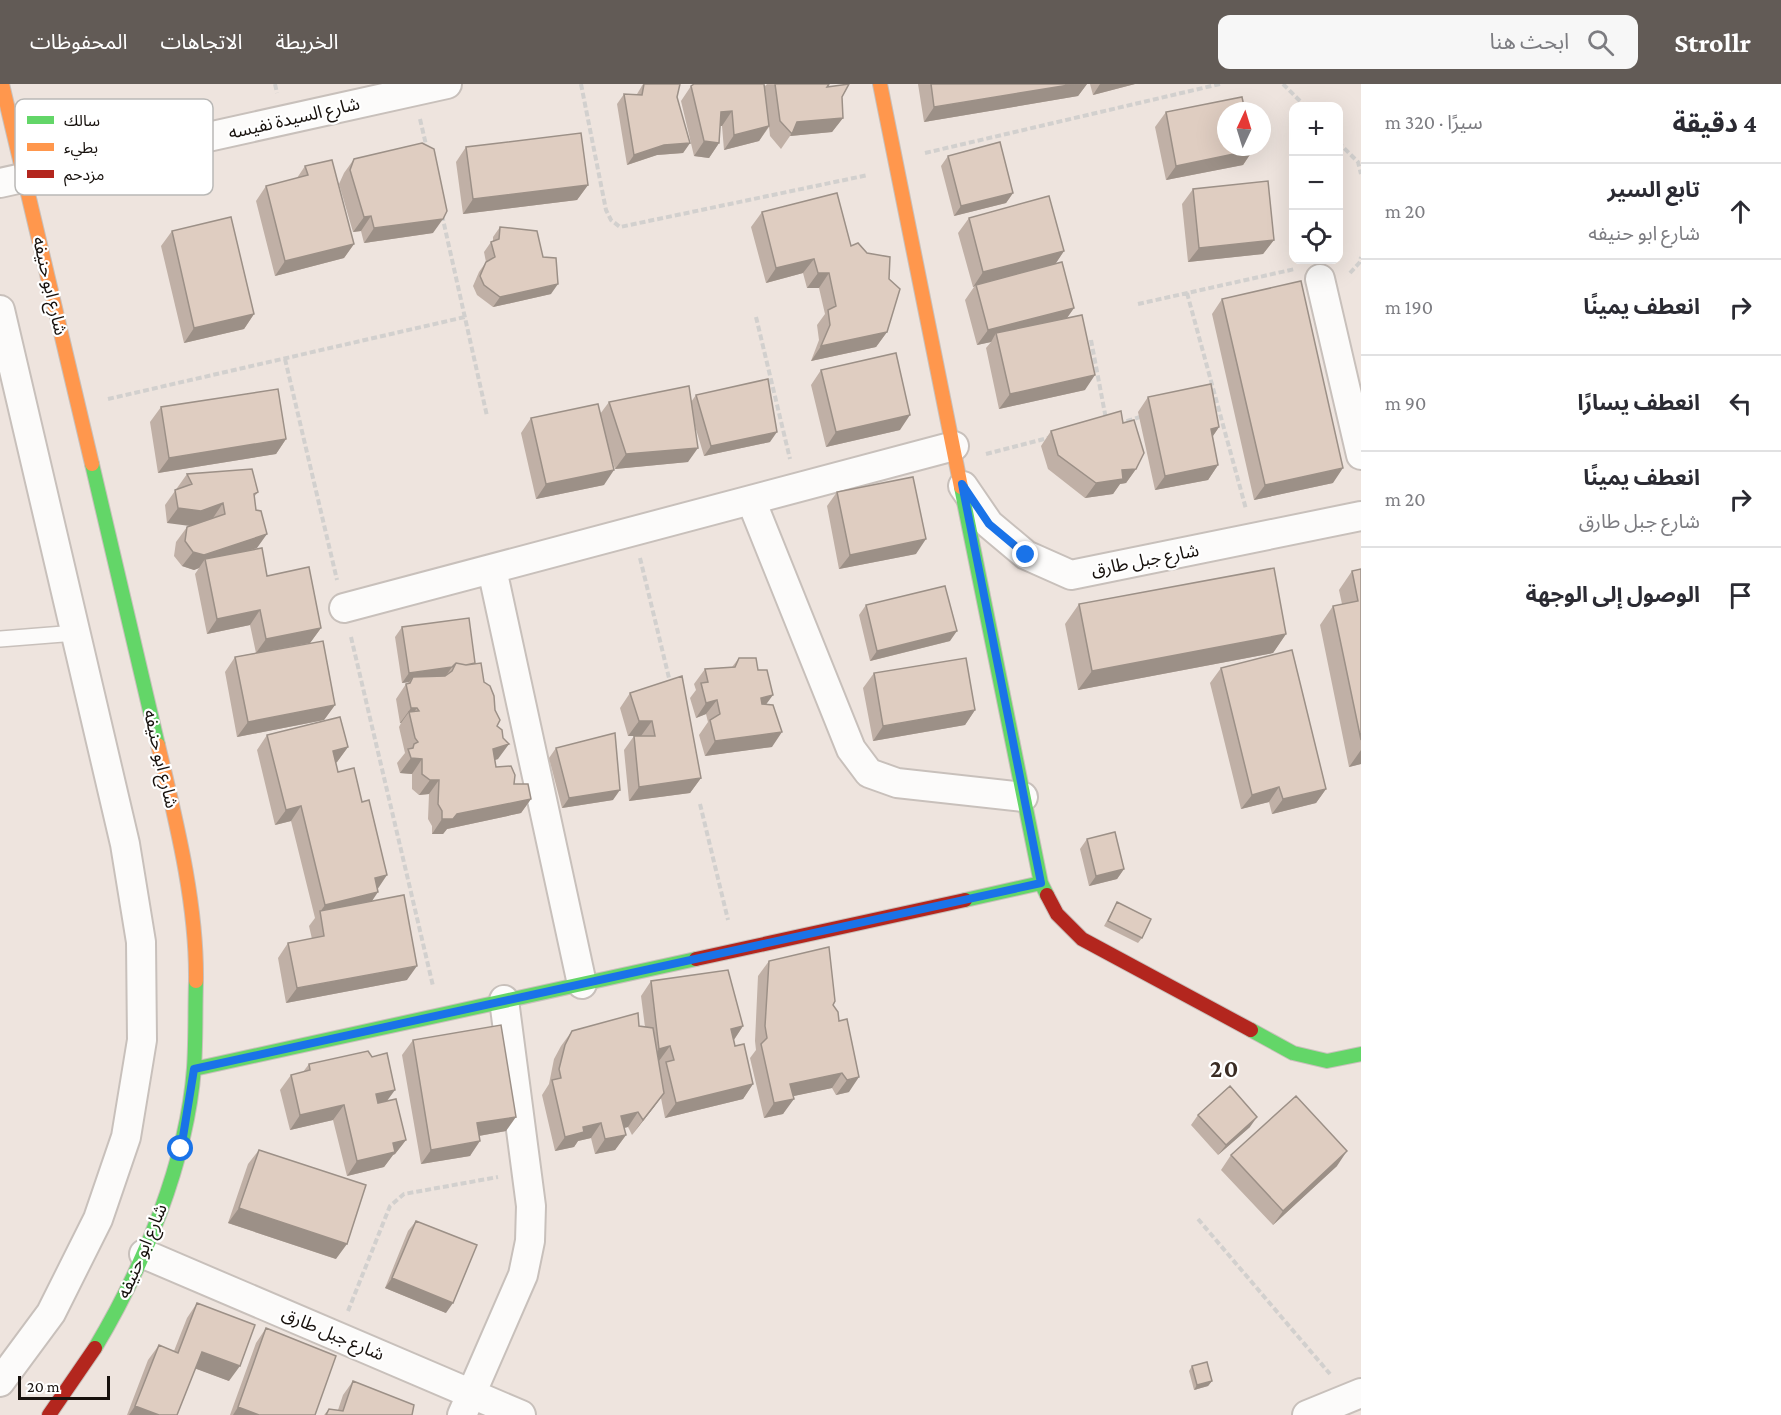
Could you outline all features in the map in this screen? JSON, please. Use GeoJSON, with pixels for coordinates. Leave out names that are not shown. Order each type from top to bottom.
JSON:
{"type":"FeatureCollection","features":[{"type":"Feature","properties":{"kind":"street","name":"شارع ابو حنيفه"},"geometry":{"type":"LineString","coordinates":[[2,84],[12,181]]}},
{"type":"Feature","properties":{"kind":"street","name":"شارع السيدة نفيسه"},"geometry":{"type":"LineString","coordinates":[[213,136],[447,84]]}},
{"type":"Feature","properties":{"kind":"street"},"geometry":{"type":"LineString","coordinates":[[880,84],[1041,883],[1057,914],[1082,939],[1293,1053],[1327,1061],[1361,1054]]}},
{"type":"Feature","properties":{"kind":"street","name":"شارع ابو حنيفه"},"geometry":{"type":"LineString","coordinates":[[16,195],[78,406],[180,839],[196,953],[194,1069],[181,1149],[144,1254],[116,1313],[82,1369],[49,1415]]}},
{"type":"Feature","properties":{"kind":"street"},"geometry":{"type":"LineString","coordinates":[[1320,279],[1361,455]]}},
{"type":"Feature","properties":{"kind":"street"},"geometry":{"type":"LineString","coordinates":[[0,310],[126,844],[141,942],[142,1040],[126,1137],[98,1219],[51,1313],[0,1382]]}},
{"type":"Feature","properties":{"kind":"street"},"geometry":{"type":"LineString","coordinates":[[344,608],[797,488],[957,464]]}},
{"type":"Feature","properties":{"kind":"street","name":"شارع جبل طارق"},"geometry":{"type":"LineString","coordinates":[[957,464],[989,524],[1026,555],[1071,574],[1361,516]]}},
{"type":"Feature","properties":{"kind":"street"},"geometry":{"type":"LineString","coordinates":[[751,500],[851,749],[869,773],[897,783],[1023,796]]}},
{"type":"Feature","properties":{"kind":"street"},"geometry":{"type":"LineString","coordinates":[[492,569],[582,984]]}},
{"type":"Feature","properties":{"kind":"street"},"geometry":{"type":"LineString","coordinates":[[194,1069],[1041,883]]}},
{"type":"Feature","properties":{"kind":"street"},"geometry":{"type":"LineString","coordinates":[[467,1404],[523,1275],[530,1241],[531,1206],[504,1000]]}},
{"type":"Feature","properties":{"kind":"street","name":"شارع جبل طارق"},"geometry":{"type":"LineString","coordinates":[[144,1254],[337,1336],[467,1404],[521,1415]]}},
{"type":"Feature","properties":{"kind":"street"},"geometry":{"type":"LineString","coordinates":[[1307,1415],[1356,1395]]}},
{"type":"Feature","properties":{"kind":"lane"},"geometry":{"type":"LineString","coordinates":[[0,639],[76,633]]}},
{"type":"Feature","properties":{"kind":"path"},"geometry":{"type":"LineString","coordinates":[[581,84],[606,210],[611,220],[620,227],[896,164],[1220,84]]}},
{"type":"Feature","properties":{"kind":"path"},"geometry":{"type":"LineString","coordinates":[[1191,84],[1193,90]]}},
{"type":"Feature","properties":{"kind":"path"},"geometry":{"type":"LineString","coordinates":[[1283,84],[1301,102]]}},
{"type":"Feature","properties":{"kind":"path"},"geometry":{"type":"LineString","coordinates":[[414,92],[429,159]]}},
{"type":"Feature","properties":{"kind":"path"},"geometry":{"type":"LineString","coordinates":[[1343,147],[1358,162],[1361,174]]}},
{"type":"Feature","properties":{"kind":"path"},"geometry":{"type":"LineString","coordinates":[[439,204],[487,417]]}},
{"type":"Feature","properties":{"kind":"path"},"geometry":{"type":"LineString","coordinates":[[1138,304],[1288,269],[1306,268],[1320,279]]}},
{"type":"Feature","properties":{"kind":"path"},"geometry":{"type":"LineString","coordinates":[[1187,293],[1255,538]]}},
{"type":"Feature","properties":{"kind":"path"},"geometry":{"type":"LineString","coordinates":[[756,316],[797,488]]}},
{"type":"Feature","properties":{"kind":"path"},"geometry":{"type":"LineString","coordinates":[[78,406],[465,317]]}},
{"type":"Feature","properties":{"kind":"path"},"geometry":{"type":"LineString","coordinates":[[1091,340],[1107,422],[1111,426],[1152,413]]}},
{"type":"Feature","properties":{"kind":"path"},"geometry":{"type":"LineString","coordinates":[[285,359],[440,1014]]}},
{"type":"Feature","properties":{"kind":"path"},"geometry":{"type":"LineString","coordinates":[[1204,397],[1214,394]]}},
{"type":"Feature","properties":{"kind":"path"},"geometry":{"type":"LineString","coordinates":[[957,464],[1060,434]]}},
{"type":"Feature","properties":{"kind":"path"},"geometry":{"type":"LineString","coordinates":[[633,531],[669,678]]}},
{"type":"Feature","properties":{"kind":"path"},"geometry":{"type":"LineString","coordinates":[[700,804],[735,950]]}},
{"type":"Feature","properties":{"kind":"path"},"geometry":{"type":"LineString","coordinates":[[337,1336],[390,1206],[404,1194],[527,1171]]}},
{"type":"Feature","properties":{"kind":"path"},"geometry":{"type":"LineString","coordinates":[[1198,1219],[1356,1395]]}},
{"type":"Feature","properties":{"kind":"building"},"geometry":{"type":"Polygon","coordinates":[[[644,84],[680,84],[677,97],[690,143],[664,145],[634,155],[624,94],[642,95],[644,84]]]}},
{"type":"Feature","properties":{"kind":"building"},"geometry":{"type":"Polygon","coordinates":[[[694,84],[764,84],[769,126],[734,135],[732,111],[721,112],[719,143],[704,141],[691,86],[694,84]]]}},
{"type":"Feature","properties":{"kind":"building"},"geometry":{"type":"Polygon","coordinates":[[[775,84],[829,84],[827,87],[849,84],[842,97],[843,118],[797,122],[792,134],[780,121],[775,84]]]}},
{"type":"Feature","properties":{"kind":"building"},"geometry":{"type":"Polygon","coordinates":[[[931,84],[1075,84],[934,107],[931,84]]]}},
{"type":"Feature","properties":{"kind":"building"},"geometry":{"type":"Polygon","coordinates":[[[1242,97],[1243,102],[1217,102],[1217,156],[1224,156],[1176,166],[1166,112],[1242,97]]]}},
{"type":"Feature","properties":{"kind":"building"},"geometry":{"type":"Polygon","coordinates":[[[581,133],[588,185],[473,199],[466,147],[581,133]]]}},
{"type":"Feature","properties":{"kind":"building"},"geometry":{"type":"Polygon","coordinates":[[[1000,142],[1013,193],[961,206],[948,156],[1000,142]]]}},
{"type":"Feature","properties":{"kind":"building"},"geometry":{"type":"Polygon","coordinates":[[[422,143],[434,149],[447,211],[443,219],[374,228],[371,216],[364,217],[350,170],[354,159],[422,143]]]}},
{"type":"Feature","properties":{"kind":"building"},"geometry":{"type":"Polygon","coordinates":[[[332,160],[354,244],[285,261],[266,186],[308,175],[305,166],[332,160]]]}},
{"type":"Feature","properties":{"kind":"building"},"geometry":{"type":"Polygon","coordinates":[[[1268,181],[1274,240],[1199,248],[1193,189],[1268,181]]]}},
{"type":"Feature","properties":{"kind":"building"},"geometry":{"type":"Polygon","coordinates":[[[837,193],[851,246],[858,243],[867,253],[890,257],[889,279],[900,289],[887,332],[821,346],[830,325],[828,310],[836,306],[829,273],[818,273],[814,259],[776,268],[762,212],[837,193]]]}},
{"type":"Feature","properties":{"kind":"building"},"geometry":{"type":"Polygon","coordinates":[[[1049,196],[1064,251],[983,272],[969,218],[1049,196]]]}},
{"type":"Feature","properties":{"kind":"building"},"geometry":{"type":"Polygon","coordinates":[[[231,217],[254,314],[194,328],[172,231],[231,217]]]}},
{"type":"Feature","properties":{"kind":"building"},"geometry":{"type":"Polygon","coordinates":[[[500,227],[537,231],[543,257],[556,258],[558,284],[500,297],[484,285],[480,276],[486,262],[495,257],[491,242],[499,239],[500,227]]]}},
{"type":"Feature","properties":{"kind":"building"},"geometry":{"type":"Polygon","coordinates":[[[1062,262],[1074,308],[988,330],[976,285],[1062,262]]]}},
{"type":"Feature","properties":{"kind":"building"},"geometry":{"type":"Polygon","coordinates":[[[1301,281],[1343,468],[1265,485],[1222,299],[1301,281]]]}},
{"type":"Feature","properties":{"kind":"building"},"geometry":{"type":"Polygon","coordinates":[[[1082,315],[1095,375],[1010,394],[996,333],[1082,315]]]}},
{"type":"Feature","properties":{"kind":"building"},"geometry":{"type":"Polygon","coordinates":[[[896,353],[910,415],[836,432],[821,370],[896,353]]]}},
{"type":"Feature","properties":{"kind":"building"},"geometry":{"type":"Polygon","coordinates":[[[768,379],[777,432],[711,446],[696,395],[768,379]]]}},
{"type":"Feature","properties":{"kind":"building"},"geometry":{"type":"Polygon","coordinates":[[[1211,384],[1219,427],[1211,429],[1218,465],[1165,476],[1148,397],[1211,384]]]}},
{"type":"Feature","properties":{"kind":"building"},"geometry":{"type":"Polygon","coordinates":[[[689,386],[698,448],[626,454],[609,402],[689,386]]]}},
{"type":"Feature","properties":{"kind":"building"},"geometry":{"type":"Polygon","coordinates":[[[278,389],[286,439],[169,458],[161,407],[278,389]]]}},
{"type":"Feature","properties":{"kind":"building"},"geometry":{"type":"Polygon","coordinates":[[[598,404],[614,470],[546,484],[531,418],[598,404]]]}},
{"type":"Feature","properties":{"kind":"building"},"geometry":{"type":"Polygon","coordinates":[[[1121,411],[1123,423],[1134,420],[1144,453],[1136,469],[1122,470],[1123,479],[1096,483],[1058,455],[1051,431],[1121,411]]]}},
{"type":"Feature","properties":{"kind":"building"},"geometry":{"type":"Polygon","coordinates":[[[252,469],[258,492],[254,494],[256,510],[261,511],[267,534],[204,555],[193,552],[185,541],[187,527],[225,514],[223,503],[201,511],[178,508],[175,490],[192,484],[187,474],[252,469]]]}},
{"type":"Feature","properties":{"kind":"building"},"geometry":{"type":"Polygon","coordinates":[[[913,477],[926,539],[850,555],[837,492],[913,477]]]}},
{"type":"Feature","properties":{"kind":"building"},"geometry":{"type":"Polygon","coordinates":[[[262,548],[267,576],[309,567],[321,628],[266,639],[260,610],[217,619],[205,559],[262,548]]]}},
{"type":"Feature","properties":{"kind":"building"},"geometry":{"type":"Polygon","coordinates":[[[1274,568],[1286,634],[1092,671],[1079,604],[1274,568]]]}},
{"type":"Feature","properties":{"kind":"building"},"geometry":{"type":"Polygon","coordinates":[[[1361,569],[1361,740],[1333,606],[1358,601],[1352,571],[1361,569]]]}},
{"type":"Feature","properties":{"kind":"building"},"geometry":{"type":"Polygon","coordinates":[[[945,586],[957,631],[877,651],[866,605],[945,586]]]}},
{"type":"Feature","properties":{"kind":"building"},"geometry":{"type":"Polygon","coordinates":[[[469,618],[475,663],[466,665],[456,663],[452,667],[409,673],[402,627],[469,618]]]}},
{"type":"Feature","properties":{"kind":"building"},"geometry":{"type":"Polygon","coordinates":[[[323,641],[335,705],[248,722],[235,657],[323,641]]]}},
{"type":"Feature","properties":{"kind":"building"},"geometry":{"type":"Polygon","coordinates":[[[1292,650],[1326,789],[1283,799],[1279,787],[1252,795],[1221,668],[1292,650]]]}},
{"type":"Feature","properties":{"kind":"building"},"geometry":{"type":"Polygon","coordinates":[[[739,658],[756,658],[758,670],[767,670],[773,695],[761,698],[762,704],[773,705],[782,732],[715,741],[710,720],[720,714],[717,700],[706,703],[701,683],[708,682],[705,669],[735,667],[739,658]]]}},
{"type":"Feature","properties":{"kind":"building"},"geometry":{"type":"Polygon","coordinates":[[[966,658],[975,710],[883,726],[874,673],[966,658]]]}},
{"type":"Feature","properties":{"kind":"building"},"geometry":{"type":"Polygon","coordinates":[[[456,663],[466,665],[481,663],[484,682],[490,686],[494,696],[495,710],[500,720],[497,726],[502,730],[503,738],[509,744],[493,749],[496,767],[511,766],[515,775],[514,784],[528,784],[531,799],[457,814],[453,819],[442,819],[442,811],[438,804],[439,780],[430,780],[422,774],[422,759],[411,758],[408,749],[413,748],[418,742],[409,712],[419,711],[417,708],[411,708],[406,684],[410,683],[413,677],[445,676],[452,671],[456,663]]]}},
{"type":"Feature","properties":{"kind":"building"},"geometry":{"type":"Polygon","coordinates":[[[682,676],[701,778],[639,787],[634,736],[655,736],[652,721],[639,721],[630,693],[682,676]]]}},
{"type":"Feature","properties":{"kind":"building"},"geometry":{"type":"Polygon","coordinates":[[[340,717],[348,747],[333,751],[338,772],[354,768],[362,802],[369,800],[387,875],[375,878],[378,892],[325,905],[301,806],[286,810],[267,735],[340,717]]]}},
{"type":"Feature","properties":{"kind":"building"},"geometry":{"type":"Polygon","coordinates":[[[615,733],[620,790],[569,798],[556,748],[615,733]]]}},
{"type":"Feature","properties":{"kind":"building"},"geometry":{"type":"Polygon","coordinates":[[[1115,832],[1124,869],[1096,876],[1087,839],[1115,832]]]}},
{"type":"Feature","properties":{"kind":"building"},"geometry":{"type":"Polygon","coordinates":[[[404,895],[417,966],[297,988],[288,943],[324,936],[320,911],[404,895]]]}},
{"type":"Feature","properties":{"kind":"building"},"geometry":{"type":"Polygon","coordinates":[[[1117,902],[1151,919],[1142,938],[1108,921],[1117,902]]]}},
{"type":"Feature","properties":{"kind":"building"},"geometry":{"type":"Polygon","coordinates":[[[829,947],[835,1001],[833,1005],[838,1012],[839,1021],[847,1019],[859,1077],[847,1080],[842,1073],[790,1084],[794,1099],[774,1103],[761,1044],[767,1038],[765,1026],[769,961],[829,947]]]}},
{"type":"Feature","properties":{"kind":"building"},"geometry":{"type":"Polygon","coordinates":[[[728,970],[743,1026],[731,1029],[735,1046],[744,1044],[753,1084],[676,1103],[666,1062],[674,1060],[670,1046],[659,1049],[651,981],[728,970]]]}},
{"type":"Feature","properties":{"kind":"building"},"geometry":{"type":"Polygon","coordinates":[[[638,1013],[639,1026],[653,1028],[664,1093],[643,1120],[638,1112],[621,1116],[626,1135],[605,1139],[601,1123],[583,1127],[584,1132],[565,1137],[552,1080],[561,1078],[559,1069],[565,1045],[572,1031],[638,1013]]]}},
{"type":"Feature","properties":{"kind":"building"},"geometry":{"type":"Polygon","coordinates":[[[501,1025],[516,1117],[477,1123],[480,1141],[431,1150],[413,1040],[501,1025]]]}},
{"type":"Feature","properties":{"kind":"building"},"geometry":{"type":"Polygon","coordinates":[[[368,1051],[372,1057],[387,1053],[395,1090],[376,1094],[378,1103],[396,1099],[406,1140],[393,1143],[395,1152],[357,1161],[344,1105],[300,1115],[291,1075],[310,1070],[309,1064],[368,1051]]]}},
{"type":"Feature","properties":{"kind":"building"},"geometry":{"type":"Polygon","coordinates":[[[1230,1086],[1257,1117],[1226,1145],[1198,1115],[1230,1086]]]}},
{"type":"Feature","properties":{"kind":"building"},"geometry":{"type":"Polygon","coordinates":[[[1296,1096],[1347,1151],[1283,1211],[1231,1155],[1296,1096]]]}},
{"type":"Feature","properties":{"kind":"building"},"geometry":{"type":"Polygon","coordinates":[[[259,1150],[366,1185],[347,1244],[239,1208],[259,1150]]]}},
{"type":"Feature","properties":{"kind":"building"},"geometry":{"type":"Polygon","coordinates":[[[416,1221],[477,1245],[453,1303],[392,1278],[416,1221]]]}},
{"type":"Feature","properties":{"kind":"building"},"geometry":{"type":"Polygon","coordinates":[[[197,1303],[255,1325],[240,1366],[202,1352],[177,1415],[159,1415],[135,1406],[159,1345],[178,1353],[197,1303]]]}},
{"type":"Feature","properties":{"kind":"building"},"geometry":{"type":"Polygon","coordinates":[[[266,1328],[336,1356],[315,1415],[259,1415],[238,1407],[266,1328]]]}},
{"type":"Feature","properties":{"kind":"building"},"geometry":{"type":"Polygon","coordinates":[[[1207,1362],[1212,1381],[1197,1385],[1192,1366],[1207,1362]]]}},
{"type":"Feature","properties":{"kind":"building"},"geometry":{"type":"Polygon","coordinates":[[[353,1381],[414,1405],[412,1415],[326,1415],[329,1409],[343,1411],[353,1381]]]}},
{"type":"Feature","properties":{"kind":"traffic: fast"},"geometry":{"type":"LineString","coordinates":[[92,464],[158,745]]}},
{"type":"Feature","properties":{"kind":"traffic: fast"},"geometry":{"type":"LineString","coordinates":[[961,487],[1041,883],[1047,895]]}},
{"type":"Feature","properties":{"kind":"traffic: fast"},"geometry":{"type":"LineString","coordinates":[[965,900],[1041,883]]}},
{"type":"Feature","properties":{"kind":"traffic: fast"},"geometry":{"type":"LineString","coordinates":[[194,1069],[696,959]]}},
{"type":"Feature","properties":{"kind":"traffic: fast"},"geometry":{"type":"LineString","coordinates":[[95,1348],[113,1317],[146,1249],[172,1177],[190,1104],[195,1057],[196,981]]}},
{"type":"Feature","properties":{"kind":"traffic: fast"},"geometry":{"type":"LineString","coordinates":[[1251,1030],[1293,1053],[1327,1061],[1361,1054]]}},
{"type":"Feature","properties":{"kind":"traffic: slow"},"geometry":{"type":"LineString","coordinates":[[2,84],[15,139]]}},
{"type":"Feature","properties":{"kind":"traffic: slow"},"geometry":{"type":"LineString","coordinates":[[880,84],[961,487]]}},
{"type":"Feature","properties":{"kind":"traffic: slow"},"geometry":{"type":"LineString","coordinates":[[28,195],[92,464]]}},
{"type":"Feature","properties":{"kind":"traffic: slow"},"geometry":{"type":"LineString","coordinates":[[158,745],[189,892],[196,981]]}},
{"type":"Feature","properties":{"kind":"traffic: jam"},"geometry":{"type":"LineString","coordinates":[[1047,895],[1057,914],[1082,939],[1251,1030]]}},
{"type":"Feature","properties":{"kind":"traffic: jam"},"geometry":{"type":"LineString","coordinates":[[696,959],[965,900]]}},
{"type":"Feature","properties":{"kind":"traffic: jam"},"geometry":{"type":"LineString","coordinates":[[49,1415],[95,1348]]}},
{"type":"Feature","properties":{"kind":"district","name":"20"},"geometry":{"type":"Point","coordinates":[1225,1069]}},
{"type":"Feature","properties":{"kind":"route"},"geometry":{"type":"LineString","coordinates":[[181,1149],[194,1069],[1041,883],[962,484],[989,524],[1026,555]]}}]}
